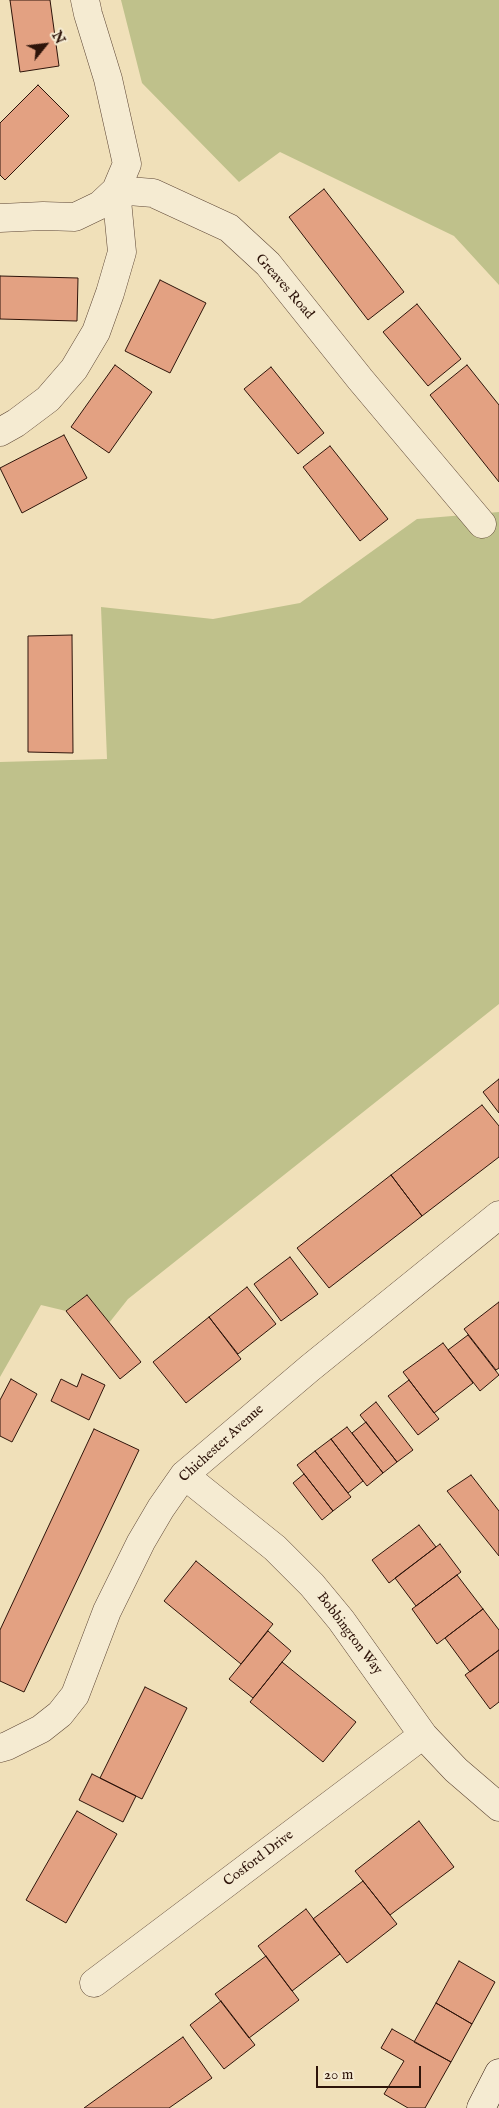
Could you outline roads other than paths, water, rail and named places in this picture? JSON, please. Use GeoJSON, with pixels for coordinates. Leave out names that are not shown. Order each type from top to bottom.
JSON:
{"type":"FeatureCollection","features":[{"type":"Feature","properties":{"kind":"street"},"geometry":{"type":"LineString","coordinates":[[0,218],[75,217],[100,205],[116,190],[127,164],[122,132],[85,0]]}},
{"type":"Feature","properties":{"kind":"street"},"geometry":{"type":"LineString","coordinates":[[0,432],[16,423],[48,399],[74,369],[96,332],[122,252],[116,190]]}},
{"type":"Feature","properties":{"kind":"street","name":"Greaves Road"},"geometry":{"type":"LineString","coordinates":[[116,190],[153,193],[229,228],[268,264],[360,379],[482,524]]}},
{"type":"Feature","properties":{"kind":"street","name":"Chichester Avenue"},"geometry":{"type":"LineString","coordinates":[[0,1748],[41,1729],[60,1714],[75,1695],[107,1611],[141,1542],[161,1508],[184,1475],[310,1368],[499,1215]]}},
{"type":"Feature","properties":{"kind":"street","name":"Bobbington Way"},"geometry":{"type":"LineString","coordinates":[[184,1475],[275,1548],[312,1585],[341,1620],[423,1735],[456,1770],[499,1807]]}},
{"type":"Feature","properties":{"kind":"street","name":"Cosford Drive"},"geometry":{"type":"LineString","coordinates":[[94,1983],[423,1735]]}},
{"type":"Feature","properties":{"kind":"street"},"geometry":{"type":"LineString","coordinates":[[481,2108],[499,2074]]}}]}
